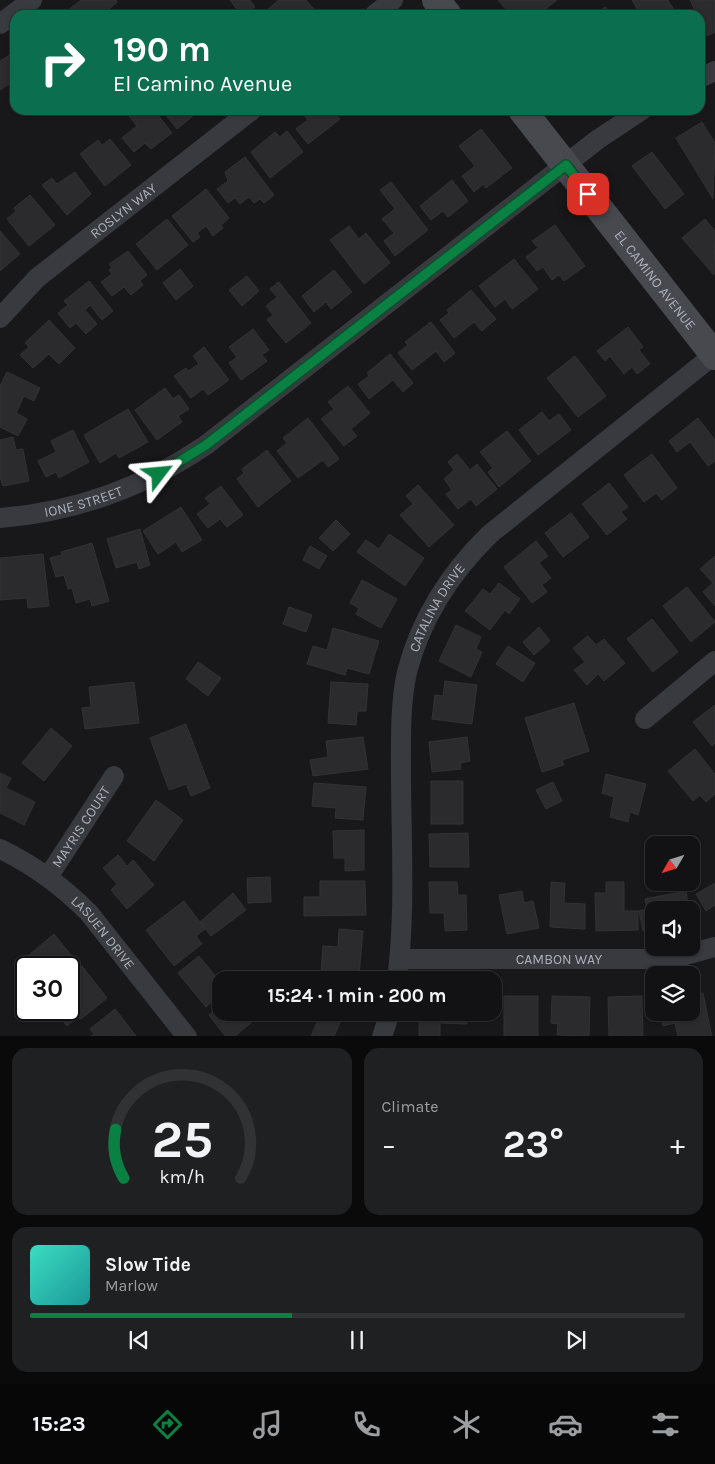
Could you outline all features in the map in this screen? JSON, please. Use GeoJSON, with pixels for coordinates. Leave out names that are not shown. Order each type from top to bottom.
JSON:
{"type":"FeatureCollection","features":[{"type":"Feature","properties":{"kind":"main road"},"geometry":{"type":"LineString","coordinates":[[436,0],[444,10]]}},
{"type":"Feature","properties":{"kind":"main road","name":"EL CAMINO AVENUE"},"geometry":{"type":"LineString","coordinates":[[526,115],[715,355]]}},
{"type":"Feature","properties":{"kind":"street"},"geometry":{"type":"LineString","coordinates":[[19,10],[32,0]]}},
{"type":"Feature","properties":{"kind":"street"},"geometry":{"type":"LineString","coordinates":[[380,10],[393,0]]}},
{"type":"Feature","properties":{"kind":"street","name":"ROSLYN WAY"},"geometry":{"type":"LineString","coordinates":[[0,318],[37,278],[246,115]]}},
{"type":"Feature","properties":{"kind":"street","name":"IONE STREET"},"geometry":{"type":"LineString","coordinates":[[0,518],[27,516],[68,508],[108,496],[147,480],[183,460],[206,445],[597,140],[634,115]]}},
{"type":"Feature","properties":{"kind":"street","name":"CATALINA DRIVE"},"geometry":{"type":"LineString","coordinates":[[398,971],[400,959],[402,701],[415,647],[431,609],[445,585],[470,553],[490,534],[715,355]]}},
{"type":"Feature","properties":{"kind":"street"},"geometry":{"type":"LineString","coordinates":[[645,718],[715,662]]}},
{"type":"Feature","properties":{"kind":"street","name":"MAYRIS COURT"},"geometry":{"type":"LineString","coordinates":[[48,877],[114,776]]}},
{"type":"Feature","properties":{"kind":"street","name":"LASUEN DRIVE"},"geometry":{"type":"LineString","coordinates":[[0,850],[48,877],[89,914],[187,1036]]}},
{"type":"Feature","properties":{"kind":"street","name":"CAMBON WAY"},"geometry":{"type":"LineString","coordinates":[[400,959],[648,959],[685,955],[715,947]]}},
{"type":"Feature","properties":{"kind":"street"},"geometry":{"type":"LineString","coordinates":[[382,1036],[387,1021]]}},
{"type":"Feature","properties":{"kind":"building"},"geometry":{"type":"Polygon","coordinates":[[[81,0],[116,0],[117,2],[108,10],[68,10],[81,0]]]}},
{"type":"Feature","properties":{"kind":"building"},"geometry":{"type":"Polygon","coordinates":[[[230,0],[250,0],[255,7],[251,10],[237,10],[230,0]]]}},
{"type":"Feature","properties":{"kind":"building"},"geometry":{"type":"Polygon","coordinates":[[[279,0],[306,0],[315,10],[269,10],[279,0]]]}},
{"type":"Feature","properties":{"kind":"building"},"geometry":{"type":"Polygon","coordinates":[[[498,0],[557,0],[544,10],[506,10],[498,0]]]}},
{"type":"Feature","properties":{"kind":"building"},"geometry":{"type":"Polygon","coordinates":[[[632,0],[668,0],[674,10],[638,10],[632,0]]]}},
{"type":"Feature","properties":{"kind":"building"},"geometry":{"type":"Polygon","coordinates":[[[690,0],[715,0],[715,32],[707,36],[705,32],[705,10],[695,10],[690,0]]]}},
{"type":"Feature","properties":{"kind":"building"},"geometry":{"type":"Polygon","coordinates":[[[10,55],[10,83],[0,90],[0,61],[10,55]]]}},
{"type":"Feature","properties":{"kind":"building"},"geometry":{"type":"Polygon","coordinates":[[[128,115],[158,115],[172,133],[151,149],[145,143],[134,152],[122,138],[137,126],[128,115]]]}},
{"type":"Feature","properties":{"kind":"building"},"geometry":{"type":"Polygon","coordinates":[[[166,115],[194,115],[177,129],[166,115]]]}},
{"type":"Feature","properties":{"kind":"building"},"geometry":{"type":"Polygon","coordinates":[[[304,115],[337,115],[340,119],[308,144],[296,129],[308,120],[304,115]]]}},
{"type":"Feature","properties":{"kind":"building"},"geometry":{"type":"Polygon","coordinates":[[[702,122],[715,143],[713,199],[676,138],[702,122]]]}},
{"type":"Feature","properties":{"kind":"building"},"geometry":{"type":"Polygon","coordinates":[[[481,129],[512,168],[486,188],[483,184],[474,192],[462,176],[475,166],[459,146],[481,129]]]}},
{"type":"Feature","properties":{"kind":"building"},"geometry":{"type":"Polygon","coordinates":[[[287,131],[303,152],[270,178],[251,152],[275,132],[280,137],[287,131]]]}},
{"type":"Feature","properties":{"kind":"building"},"geometry":{"type":"Polygon","coordinates":[[[110,139],[131,165],[105,186],[80,154],[98,140],[102,145],[110,139]]]}},
{"type":"Feature","properties":{"kind":"building"},"geometry":{"type":"Polygon","coordinates":[[[652,152],[684,194],[665,209],[632,166],[652,152]]]}},
{"type":"Feature","properties":{"kind":"building"},"geometry":{"type":"Polygon","coordinates":[[[245,157],[274,195],[264,203],[260,199],[254,203],[249,197],[240,204],[235,198],[228,203],[217,189],[228,181],[225,172],[245,157]]]}},
{"type":"Feature","properties":{"kind":"building"},"geometry":{"type":"Polygon","coordinates":[[[75,172],[91,194],[67,215],[42,185],[52,178],[57,184],[75,172]]]}},
{"type":"Feature","properties":{"kind":"building"},"geometry":{"type":"Polygon","coordinates":[[[452,180],[468,201],[448,217],[443,211],[431,220],[420,206],[452,180]]]}},
{"type":"Feature","properties":{"kind":"building"},"geometry":{"type":"Polygon","coordinates":[[[391,182],[428,230],[395,256],[384,241],[394,233],[382,219],[395,209],[380,190],[391,182]]]}},
{"type":"Feature","properties":{"kind":"building"},"geometry":{"type":"Polygon","coordinates":[[[206,189],[229,218],[221,225],[223,228],[213,236],[206,226],[197,233],[200,237],[193,242],[172,216],[206,189]]]}},
{"type":"Feature","properties":{"kind":"building"},"geometry":{"type":"Polygon","coordinates":[[[30,195],[55,225],[29,246],[7,219],[16,211],[14,208],[30,195]]]}},
{"type":"Feature","properties":{"kind":"building"},"geometry":{"type":"Polygon","coordinates":[[[167,219],[188,245],[157,270],[136,244],[167,219]]]}},
{"type":"Feature","properties":{"kind":"building"},"geometry":{"type":"Polygon","coordinates":[[[705,219],[715,231],[714,275],[682,238],[705,219]]]}},
{"type":"Feature","properties":{"kind":"building"},"geometry":{"type":"Polygon","coordinates":[[[555,225],[585,266],[564,281],[559,275],[552,280],[543,267],[537,271],[526,257],[538,248],[532,241],[555,225]]]}},
{"type":"Feature","properties":{"kind":"building"},"geometry":{"type":"Polygon","coordinates":[[[349,226],[359,239],[366,233],[390,263],[364,284],[330,240],[349,226]]]}},
{"type":"Feature","properties":{"kind":"building"},"geometry":{"type":"Polygon","coordinates":[[[0,231],[20,254],[0,271],[0,231]]]}},
{"type":"Feature","properties":{"kind":"building"},"geometry":{"type":"Polygon","coordinates":[[[128,251],[147,275],[140,281],[143,285],[131,295],[124,287],[112,296],[101,282],[112,274],[109,270],[112,268],[109,264],[128,251]]]}},
{"type":"Feature","properties":{"kind":"building"},"geometry":{"type":"Polygon","coordinates":[[[514,259],[538,289],[512,309],[505,299],[495,307],[479,286],[514,259]]]}},
{"type":"Feature","properties":{"kind":"building"},"geometry":{"type":"Polygon","coordinates":[[[180,269],[193,286],[176,300],[163,283],[180,269]]]}},
{"type":"Feature","properties":{"kind":"building"},"geometry":{"type":"Polygon","coordinates":[[[334,270],[352,292],[331,309],[326,302],[314,312],[302,296],[334,270]]]}},
{"type":"Feature","properties":{"kind":"building"},"geometry":{"type":"Polygon","coordinates":[[[247,276],[259,291],[242,306],[229,290],[247,276]]]}},
{"type":"Feature","properties":{"kind":"building"},"geometry":{"type":"Polygon","coordinates":[[[89,281],[113,311],[102,320],[90,305],[85,310],[97,324],[86,334],[76,323],[70,328],[58,313],[68,305],[64,301],[89,281]]]}},
{"type":"Feature","properties":{"kind":"building"},"geometry":{"type":"Polygon","coordinates":[[[279,282],[311,323],[286,343],[267,320],[273,315],[266,306],[277,297],[270,289],[279,282]]]}},
{"type":"Feature","properties":{"kind":"building"},"geometry":{"type":"Polygon","coordinates":[[[471,290],[496,319],[482,331],[474,322],[454,338],[440,320],[449,313],[447,310],[471,290]]]}},
{"type":"Feature","properties":{"kind":"building"},"geometry":{"type":"Polygon","coordinates":[[[49,320],[75,348],[59,364],[49,354],[33,368],[20,355],[29,347],[25,343],[49,320]]]}},
{"type":"Feature","properties":{"kind":"building"},"geometry":{"type":"Polygon","coordinates":[[[431,322],[455,353],[444,362],[436,351],[412,370],[398,353],[408,345],[405,342],[431,322]]]}},
{"type":"Feature","properties":{"kind":"building"},"geometry":{"type":"Polygon","coordinates":[[[628,327],[643,347],[639,350],[650,364],[637,374],[632,367],[624,374],[610,356],[605,361],[597,351],[628,327]]]}},
{"type":"Feature","properties":{"kind":"building"},"geometry":{"type":"Polygon","coordinates":[[[253,329],[269,350],[262,355],[267,361],[241,380],[229,363],[237,357],[229,347],[253,329]]]}},
{"type":"Feature","properties":{"kind":"building"},"geometry":{"type":"Polygon","coordinates":[[[204,347],[229,380],[208,395],[203,389],[191,398],[174,376],[186,368],[188,371],[199,364],[193,356],[204,347]]]}},
{"type":"Feature","properties":{"kind":"building"},"geometry":{"type":"Polygon","coordinates":[[[390,354],[413,383],[403,392],[393,380],[369,399],[358,384],[369,376],[367,373],[390,354]]]}},
{"type":"Feature","properties":{"kind":"building"},"geometry":{"type":"Polygon","coordinates":[[[575,356],[606,396],[578,417],[547,378],[575,356]]]}},
{"type":"Feature","properties":{"kind":"building"},"geometry":{"type":"Polygon","coordinates":[[[7,372],[40,388],[34,401],[24,396],[16,413],[27,419],[18,436],[0,427],[0,386],[7,372]]]}},
{"type":"Feature","properties":{"kind":"building"},"geometry":{"type":"Polygon","coordinates":[[[348,386],[370,413],[351,429],[357,436],[344,446],[321,419],[334,409],[328,402],[348,386]]]}},
{"type":"Feature","properties":{"kind":"building"},"geometry":{"type":"Polygon","coordinates":[[[165,388],[173,399],[179,395],[189,409],[178,416],[182,422],[157,440],[135,410],[165,388]]]}},
{"type":"Feature","properties":{"kind":"building"},"geometry":{"type":"Polygon","coordinates":[[[128,409],[148,442],[119,458],[116,453],[100,463],[84,435],[128,409]]]}},
{"type":"Feature","properties":{"kind":"building"},"geometry":{"type":"Polygon","coordinates":[[[542,412],[549,421],[559,414],[571,430],[538,455],[519,430],[542,412]]]}},
{"type":"Feature","properties":{"kind":"building"},"geometry":{"type":"Polygon","coordinates":[[[308,418],[339,459],[328,467],[323,460],[298,478],[277,451],[287,443],[283,438],[308,418]]]}},
{"type":"Feature","properties":{"kind":"building"},"geometry":{"type":"Polygon","coordinates":[[[698,418],[715,440],[715,461],[708,466],[690,442],[677,452],[669,441],[698,418]]]}},
{"type":"Feature","properties":{"kind":"building"},"geometry":{"type":"Polygon","coordinates":[[[73,430],[89,462],[59,478],[56,472],[46,477],[38,461],[56,452],[51,441],[73,430]]]}},
{"type":"Feature","properties":{"kind":"building"},"geometry":{"type":"Polygon","coordinates":[[[507,431],[531,461],[499,487],[488,472],[493,468],[480,452],[507,431]]]}},
{"type":"Feature","properties":{"kind":"building"},"geometry":{"type":"Polygon","coordinates":[[[13,437],[16,450],[23,449],[29,481],[3,486],[0,477],[0,440],[13,437]]]}},
{"type":"Feature","properties":{"kind":"building"},"geometry":{"type":"Polygon","coordinates":[[[267,450],[291,481],[258,507],[237,479],[244,473],[242,469],[267,450]]]}},
{"type":"Feature","properties":{"kind":"building"},"geometry":{"type":"Polygon","coordinates":[[[457,454],[470,470],[477,464],[497,489],[476,506],[471,499],[458,509],[446,494],[452,490],[444,479],[454,470],[448,462],[457,454]]]}},
{"type":"Feature","properties":{"kind":"building"},"geometry":{"type":"Polygon","coordinates":[[[652,454],[677,488],[662,500],[656,493],[644,502],[624,475],[652,454]]]}},
{"type":"Feature","properties":{"kind":"building"},"geometry":{"type":"Polygon","coordinates":[[[609,483],[628,507],[621,512],[627,519],[607,535],[582,504],[609,483]]]}},
{"type":"Feature","properties":{"kind":"building"},"geometry":{"type":"Polygon","coordinates":[[[418,485],[454,525],[429,547],[400,515],[413,504],[406,496],[418,485]]]}},
{"type":"Feature","properties":{"kind":"building"},"geometry":{"type":"Polygon","coordinates":[[[221,486],[243,515],[227,527],[220,519],[208,528],[197,514],[210,504],[205,498],[221,486]]]}},
{"type":"Feature","properties":{"kind":"building"},"geometry":{"type":"Polygon","coordinates":[[[181,507],[202,540],[182,552],[176,542],[158,554],[143,531],[181,507]]]}},
{"type":"Feature","properties":{"kind":"building"},"geometry":{"type":"Polygon","coordinates":[[[571,513],[589,537],[563,557],[545,533],[571,513]]]}},
{"type":"Feature","properties":{"kind":"building"},"geometry":{"type":"Polygon","coordinates":[[[336,520],[350,534],[333,551],[319,538],[336,520]]]}},
{"type":"Feature","properties":{"kind":"building"},"geometry":{"type":"Polygon","coordinates":[[[140,529],[150,565],[139,569],[137,562],[116,568],[107,539],[140,529]]]}},
{"type":"Feature","properties":{"kind":"building"},"geometry":{"type":"Polygon","coordinates":[[[389,534],[424,558],[405,586],[357,552],[366,540],[379,549],[389,534]]]}},
{"type":"Feature","properties":{"kind":"building"},"geometry":{"type":"Polygon","coordinates":[[[536,541],[548,556],[539,563],[551,578],[542,585],[547,592],[532,603],[504,567],[536,541]]]}},
{"type":"Feature","properties":{"kind":"building"},"geometry":{"type":"Polygon","coordinates":[[[92,543],[109,601],[92,606],[90,599],[76,603],[72,588],[68,589],[64,575],[56,577],[50,558],[62,555],[61,552],[92,543]]]}},
{"type":"Feature","properties":{"kind":"building"},"geometry":{"type":"Polygon","coordinates":[[[310,546],[327,556],[319,569],[303,560],[310,546]]]}},
{"type":"Feature","properties":{"kind":"building"},"geometry":{"type":"Polygon","coordinates":[[[43,554],[49,606],[28,608],[27,598],[0,600],[0,558],[43,554]]]}},
{"type":"Feature","properties":{"kind":"building"},"geometry":{"type":"Polygon","coordinates":[[[715,556],[715,606],[703,592],[713,583],[700,569],[715,556]]]}},
{"type":"Feature","properties":{"kind":"building"},"geometry":{"type":"Polygon","coordinates":[[[362,580],[397,599],[381,628],[356,614],[359,608],[350,603],[362,580]]]}},
{"type":"Feature","properties":{"kind":"building"},"geometry":{"type":"Polygon","coordinates":[[[499,583],[520,599],[509,614],[505,610],[490,630],[465,611],[483,589],[490,594],[499,583]]]}},
{"type":"Feature","properties":{"kind":"building"},"geometry":{"type":"Polygon","coordinates":[[[687,587],[715,622],[691,642],[663,606],[687,587]]]}},
{"type":"Feature","properties":{"kind":"building"},"geometry":{"type":"Polygon","coordinates":[[[289,607],[312,615],[306,632],[283,624],[289,607]]]}},
{"type":"Feature","properties":{"kind":"building"},"geometry":{"type":"Polygon","coordinates":[[[652,619],[678,652],[653,672],[627,639],[652,619]]]}},
{"type":"Feature","properties":{"kind":"building"},"geometry":{"type":"Polygon","coordinates":[[[456,625],[481,637],[476,649],[482,652],[471,677],[439,661],[456,625]]]}},
{"type":"Feature","properties":{"kind":"building"},"geometry":{"type":"Polygon","coordinates":[[[539,627],[550,641],[534,655],[523,642],[539,627]]]}},
{"type":"Feature","properties":{"kind":"building"},"geometry":{"type":"Polygon","coordinates":[[[333,628],[379,641],[369,674],[347,668],[345,675],[307,664],[313,646],[327,650],[333,628]]]}},
{"type":"Feature","properties":{"kind":"building"},"geometry":{"type":"Polygon","coordinates":[[[588,636],[596,645],[604,639],[625,663],[604,681],[598,674],[587,685],[574,670],[585,662],[573,648],[588,636]]]}},
{"type":"Feature","properties":{"kind":"building"},"geometry":{"type":"Polygon","coordinates":[[[508,646],[535,663],[523,682],[496,664],[508,646]]]}},
{"type":"Feature","properties":{"kind":"building"},"geometry":{"type":"Polygon","coordinates":[[[198,662],[221,678],[208,696],[186,679],[198,662]]]}},
{"type":"Feature","properties":{"kind":"building"},"geometry":{"type":"Polygon","coordinates":[[[445,681],[477,685],[472,724],[432,719],[435,695],[443,696],[445,681]]]}},
{"type":"Feature","properties":{"kind":"building"},"geometry":{"type":"Polygon","coordinates":[[[134,682],[139,723],[85,729],[82,708],[91,707],[89,687],[134,682]]]}},
{"type":"Feature","properties":{"kind":"building"},"geometry":{"type":"Polygon","coordinates":[[[331,682],[368,684],[366,711],[357,711],[356,725],[328,723],[331,682]]]}},
{"type":"Feature","properties":{"kind":"building"},"geometry":{"type":"Polygon","coordinates":[[[574,703],[589,751],[562,760],[564,765],[542,772],[525,718],[574,703]]]}},
{"type":"Feature","properties":{"kind":"building"},"geometry":{"type":"Polygon","coordinates":[[[715,705],[715,743],[712,746],[693,722],[715,705]]]}},
{"type":"Feature","properties":{"kind":"building"},"geometry":{"type":"Polygon","coordinates":[[[186,724],[210,788],[191,796],[186,784],[169,790],[150,738],[186,724]]]}},
{"type":"Feature","properties":{"kind":"building"},"geometry":{"type":"Polygon","coordinates":[[[51,728],[72,746],[44,781],[22,763],[51,728]]]}},
{"type":"Feature","properties":{"kind":"building"},"geometry":{"type":"Polygon","coordinates":[[[363,737],[368,769],[313,776],[310,760],[328,757],[326,741],[363,737]]]}},
{"type":"Feature","properties":{"kind":"building"},"geometry":{"type":"Polygon","coordinates":[[[467,737],[470,761],[460,763],[461,769],[432,772],[429,742],[467,737]]]}},
{"type":"Feature","properties":{"kind":"building"},"geometry":{"type":"Polygon","coordinates":[[[695,749],[715,774],[715,794],[706,802],[700,795],[693,801],[668,771],[695,749]]]}},
{"type":"Feature","properties":{"kind":"building"},"geometry":{"type":"Polygon","coordinates":[[[0,773],[11,778],[6,788],[35,802],[24,825],[0,813],[0,773]]]}},
{"type":"Feature","properties":{"kind":"building"},"geometry":{"type":"Polygon","coordinates":[[[606,774],[646,784],[638,815],[630,812],[628,822],[610,817],[614,797],[602,793],[606,774]]]}},
{"type":"Feature","properties":{"kind":"building"},"geometry":{"type":"Polygon","coordinates":[[[431,781],[463,781],[463,824],[431,824],[431,781]]]}},
{"type":"Feature","properties":{"kind":"building"},"geometry":{"type":"Polygon","coordinates":[[[553,782],[562,801],[546,809],[536,790],[553,782]]]}},
{"type":"Feature","properties":{"kind":"building"},"geometry":{"type":"Polygon","coordinates":[[[314,783],[366,787],[363,820],[335,818],[336,808],[312,806],[314,783]]]}},
{"type":"Feature","properties":{"kind":"building"},"geometry":{"type":"Polygon","coordinates":[[[156,800],[183,820],[154,861],[127,841],[156,800]]]}},
{"type":"Feature","properties":{"kind":"building"},"geometry":{"type":"Polygon","coordinates":[[[364,830],[364,870],[345,871],[345,858],[334,858],[333,831],[364,830]]]}},
{"type":"Feature","properties":{"kind":"building"},"geometry":{"type":"Polygon","coordinates":[[[468,833],[469,867],[430,867],[429,834],[468,833]]]}},
{"type":"Feature","properties":{"kind":"building"},"geometry":{"type":"Polygon","coordinates":[[[118,855],[127,866],[133,860],[154,885],[127,909],[111,890],[117,884],[103,868],[118,855]]]}},
{"type":"Feature","properties":{"kind":"building"},"geometry":{"type":"Polygon","coordinates":[[[270,877],[271,902],[248,903],[247,878],[270,877]]]}},
{"type":"Feature","properties":{"kind":"building"},"geometry":{"type":"Polygon","coordinates":[[[320,881],[365,881],[366,915],[304,916],[304,897],[320,897],[320,881]]]}},
{"type":"Feature","properties":{"kind":"building"},"geometry":{"type":"Polygon","coordinates":[[[429,882],[457,882],[458,895],[466,895],[467,930],[445,931],[444,913],[430,913],[429,882]]]}},
{"type":"Feature","properties":{"kind":"building"},"geometry":{"type":"Polygon","coordinates":[[[551,882],[565,883],[564,903],[585,904],[585,929],[550,927],[551,882]]]}},
{"type":"Feature","properties":{"kind":"building"},"geometry":{"type":"Polygon","coordinates":[[[606,882],[624,882],[624,911],[638,911],[638,930],[596,931],[595,893],[606,893],[606,882]]]}},
{"type":"Feature","properties":{"kind":"building"},"geometry":{"type":"Polygon","coordinates":[[[715,883],[715,905],[706,911],[696,894],[715,883]]]}},
{"type":"Feature","properties":{"kind":"building"},"geometry":{"type":"Polygon","coordinates":[[[522,891],[524,903],[533,901],[539,928],[507,934],[499,895],[522,891]]]}},
{"type":"Feature","properties":{"kind":"building"},"geometry":{"type":"Polygon","coordinates":[[[686,891],[688,901],[645,901],[645,899],[686,891]]]}},
{"type":"Feature","properties":{"kind":"building"},"geometry":{"type":"Polygon","coordinates":[[[233,893],[246,910],[211,936],[200,922],[233,893]]]}},
{"type":"Feature","properties":{"kind":"building"},"geometry":{"type":"Polygon","coordinates":[[[184,901],[205,929],[196,936],[202,944],[174,966],[146,930],[184,901]]]}},
{"type":"Feature","properties":{"kind":"building"},"geometry":{"type":"Polygon","coordinates":[[[645,910],[645,931],[643,931],[639,911],[645,910]]]}},
{"type":"Feature","properties":{"kind":"building"},"geometry":{"type":"Polygon","coordinates":[[[339,929],[363,931],[359,971],[321,971],[323,946],[338,947],[339,929]]]}},
{"type":"Feature","properties":{"kind":"building"},"geometry":{"type":"Polygon","coordinates":[[[54,934],[72,956],[28,956],[54,934]]]}},
{"type":"Feature","properties":{"kind":"building"},"geometry":{"type":"Polygon","coordinates":[[[199,956],[212,972],[212,1002],[206,1007],[178,973],[199,956]]]}},
{"type":"Feature","properties":{"kind":"building"},"geometry":{"type":"Polygon","coordinates":[[[82,966],[107,998],[81,1019],[80,1018],[80,968],[82,966]]]}},
{"type":"Feature","properties":{"kind":"building"},"geometry":{"type":"Polygon","coordinates":[[[703,993],[712,1036],[678,1036],[675,1023],[663,1026],[662,1021],[700,1021],[700,994],[703,993]]]}},
{"type":"Feature","properties":{"kind":"building"},"geometry":{"type":"Polygon","coordinates":[[[504,996],[538,996],[538,1036],[504,1036],[504,996]]]}},
{"type":"Feature","properties":{"kind":"building"},"geometry":{"type":"Polygon","coordinates":[[[552,996],[590,997],[589,1036],[557,1035],[558,1024],[551,1023],[552,996]]]}},
{"type":"Feature","properties":{"kind":"building"},"geometry":{"type":"Polygon","coordinates":[[[642,996],[643,1036],[609,1036],[608,997],[642,996]]]}},
{"type":"Feature","properties":{"kind":"building"},"geometry":{"type":"Polygon","coordinates":[[[115,1009],[136,1036],[91,1036],[94,1034],[90,1029],[115,1009]]]}},
{"type":"Feature","properties":{"kind":"building"},"geometry":{"type":"Polygon","coordinates":[[[63,1021],[73,1021],[67,1026],[63,1021]]]}},
{"type":"Feature","properties":{"kind":"building"},"geometry":{"type":"Polygon","coordinates":[[[214,1021],[253,1021],[235,1036],[225,1036],[214,1021]]]}},
{"type":"Feature","properties":{"kind":"building"},"geometry":{"type":"Polygon","coordinates":[[[314,1021],[340,1021],[334,1036],[311,1036],[317,1022],[314,1021]]]}},
{"type":"Feature","properties":{"kind":"building"},"geometry":{"type":"Polygon","coordinates":[[[419,1021],[467,1021],[467,1024],[440,1023],[440,1036],[419,1036],[419,1021]]]}},
{"type":"Feature","properties":{"kind":"route"},"geometry":{"type":"LineString","coordinates":[[159,474],[206,445],[566,165],[588,194]]}}]}
